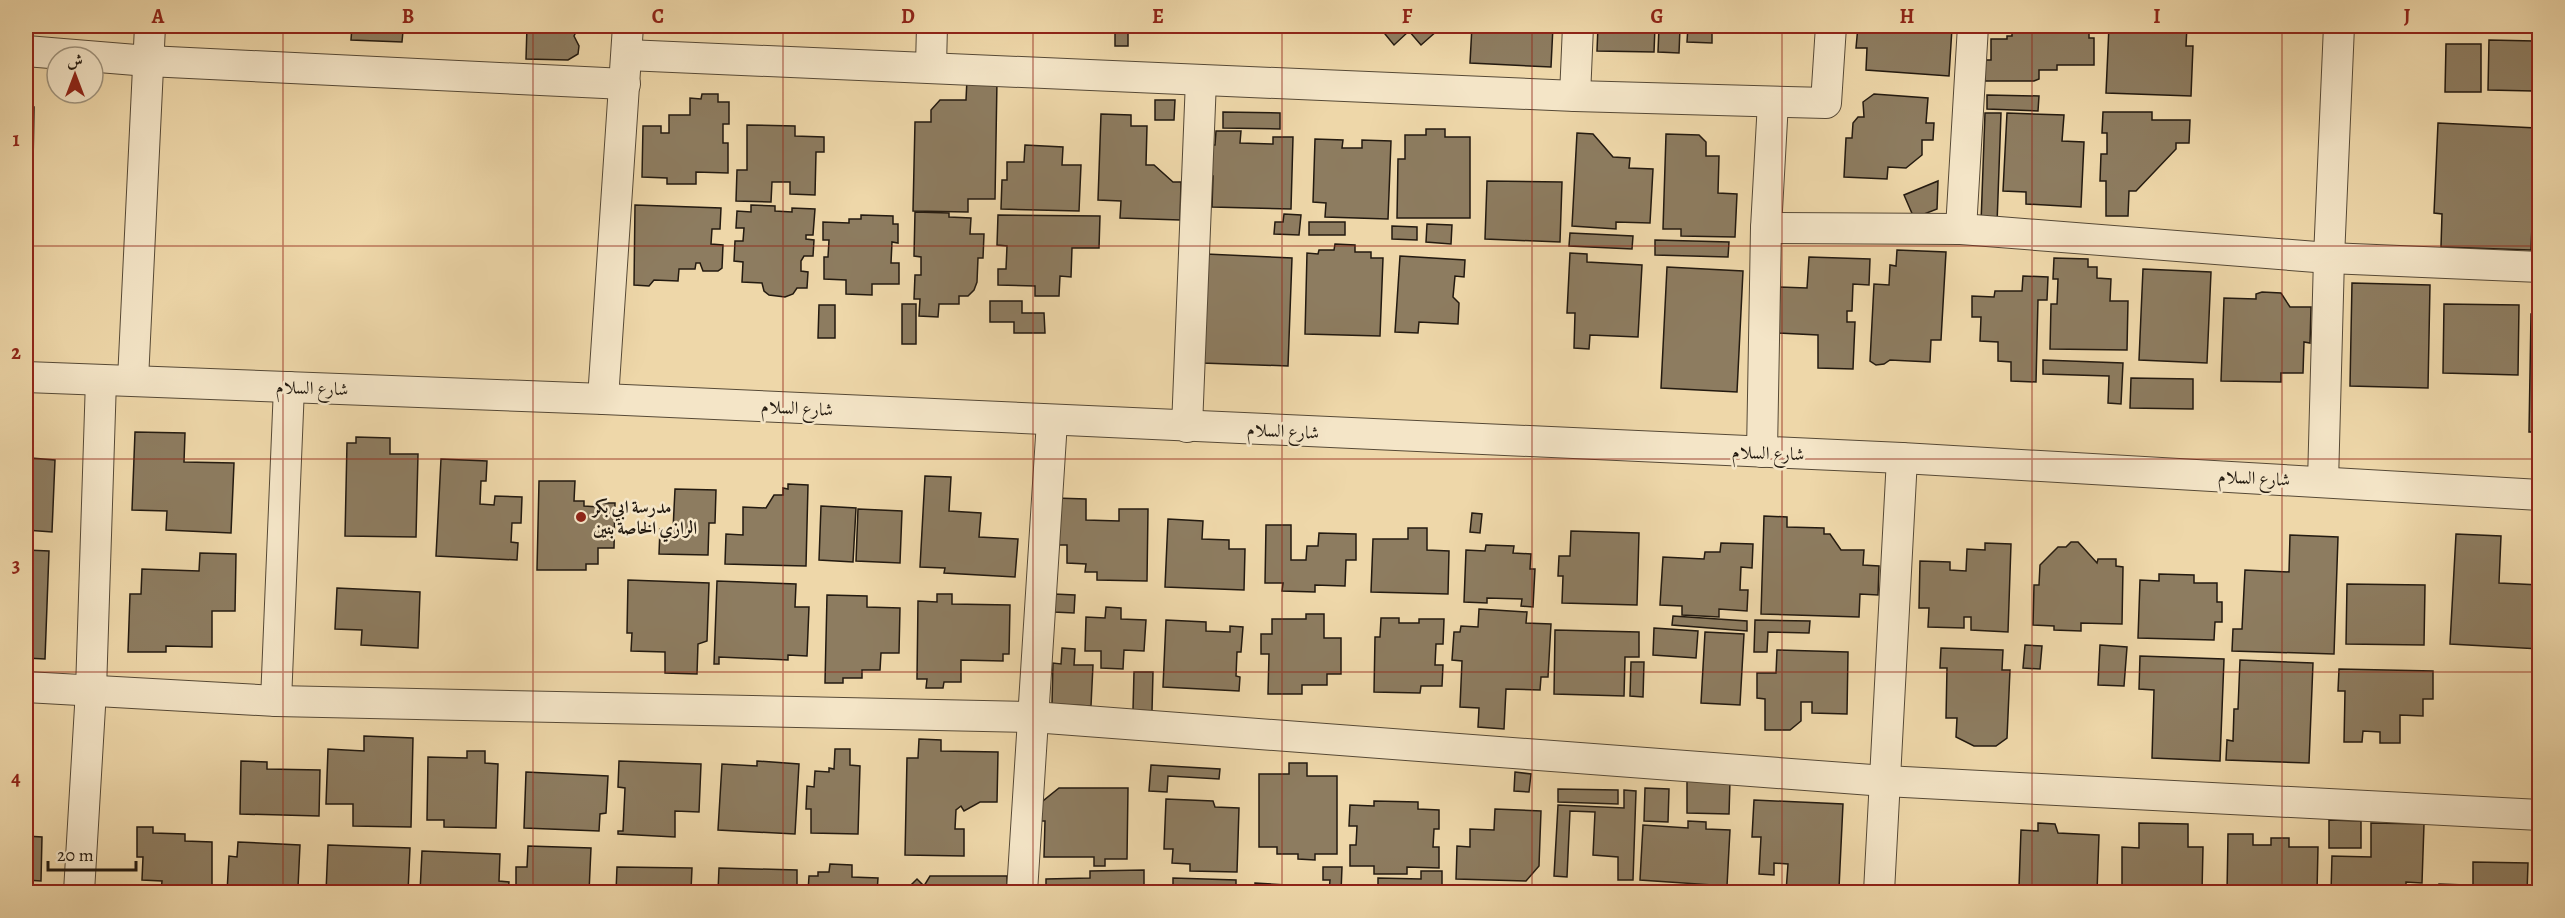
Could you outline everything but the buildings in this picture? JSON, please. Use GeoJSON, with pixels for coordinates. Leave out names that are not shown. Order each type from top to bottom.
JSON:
{"type":"FeatureCollection","features":[{"type":"Feature","properties":{"kind":"street"},"geometry":{"type":"LineString","coordinates":[[133,380],[150,26]]}},
{"type":"Feature","properties":{"kind":"street"},"geometry":{"type":"LineString","coordinates":[[603,399],[628,26]]}},
{"type":"Feature","properties":{"kind":"street"},"geometry":{"type":"LineString","coordinates":[[931,66],[932,26]]}},
{"type":"Feature","properties":{"kind":"street"},"geometry":{"type":"LineString","coordinates":[[1575,96],[1578,26]]}},
{"type":"Feature","properties":{"kind":"street"},"geometry":{"type":"LineString","coordinates":[[627,55],[931,66],[1575,96],[1826,103],[1831,26]]}},
{"type":"Feature","properties":{"kind":"street"},"geometry":{"type":"LineString","coordinates":[[1961,229],[1973,26]]}},
{"type":"Feature","properties":{"kind":"street"},"geometry":{"type":"LineString","coordinates":[[2323,482],[2329,258],[2339,26]]}},
{"type":"Feature","properties":{"kind":"street"},"geometry":{"type":"LineString","coordinates":[[26,51],[148,61],[625,84]]}},
{"type":"Feature","properties":{"kind":"street"},"geometry":{"type":"LineString","coordinates":[[1187,427],[1201,80]]}},
{"type":"Feature","properties":{"kind":"street"},"geometry":{"type":"LineString","coordinates":[[1762,452],[1766,228],[1773,102]]}},
{"type":"Feature","properties":{"kind":"street"},"geometry":{"type":"LineString","coordinates":[[1766,228],[1961,229],[2329,258],[2540,267]]}},
{"type":"Feature","properties":{"kind":"street","name":"شارع السلام"},"geometry":{"type":"LineString","coordinates":[[26,377],[603,399],[1902,458],[2540,495]]}},
{"type":"Feature","properties":{"kind":"street"},"geometry":{"type":"LineString","coordinates":[[79,892],[91,690],[101,380]]}},
{"type":"Feature","properties":{"kind":"street"},"geometry":{"type":"LineString","coordinates":[[276,701],[289,387]]}},
{"type":"Feature","properties":{"kind":"street"},"geometry":{"type":"LineString","coordinates":[[1022,892],[1052,421]]}},
{"type":"Feature","properties":{"kind":"street"},"geometry":{"type":"LineString","coordinates":[[1879,892],[1902,458]]}},
{"type":"Feature","properties":{"kind":"street"},"geometry":{"type":"LineString","coordinates":[[26,687],[276,701],[1033,717],[1885,781],[2540,815]]}},
{"type":"Feature","properties":{"kind":"place","name":"مدرسة ابي بكر الرازي الخاصة بنين"},"geometry":{"type":"Point","coordinates":[581,517]}}]}
